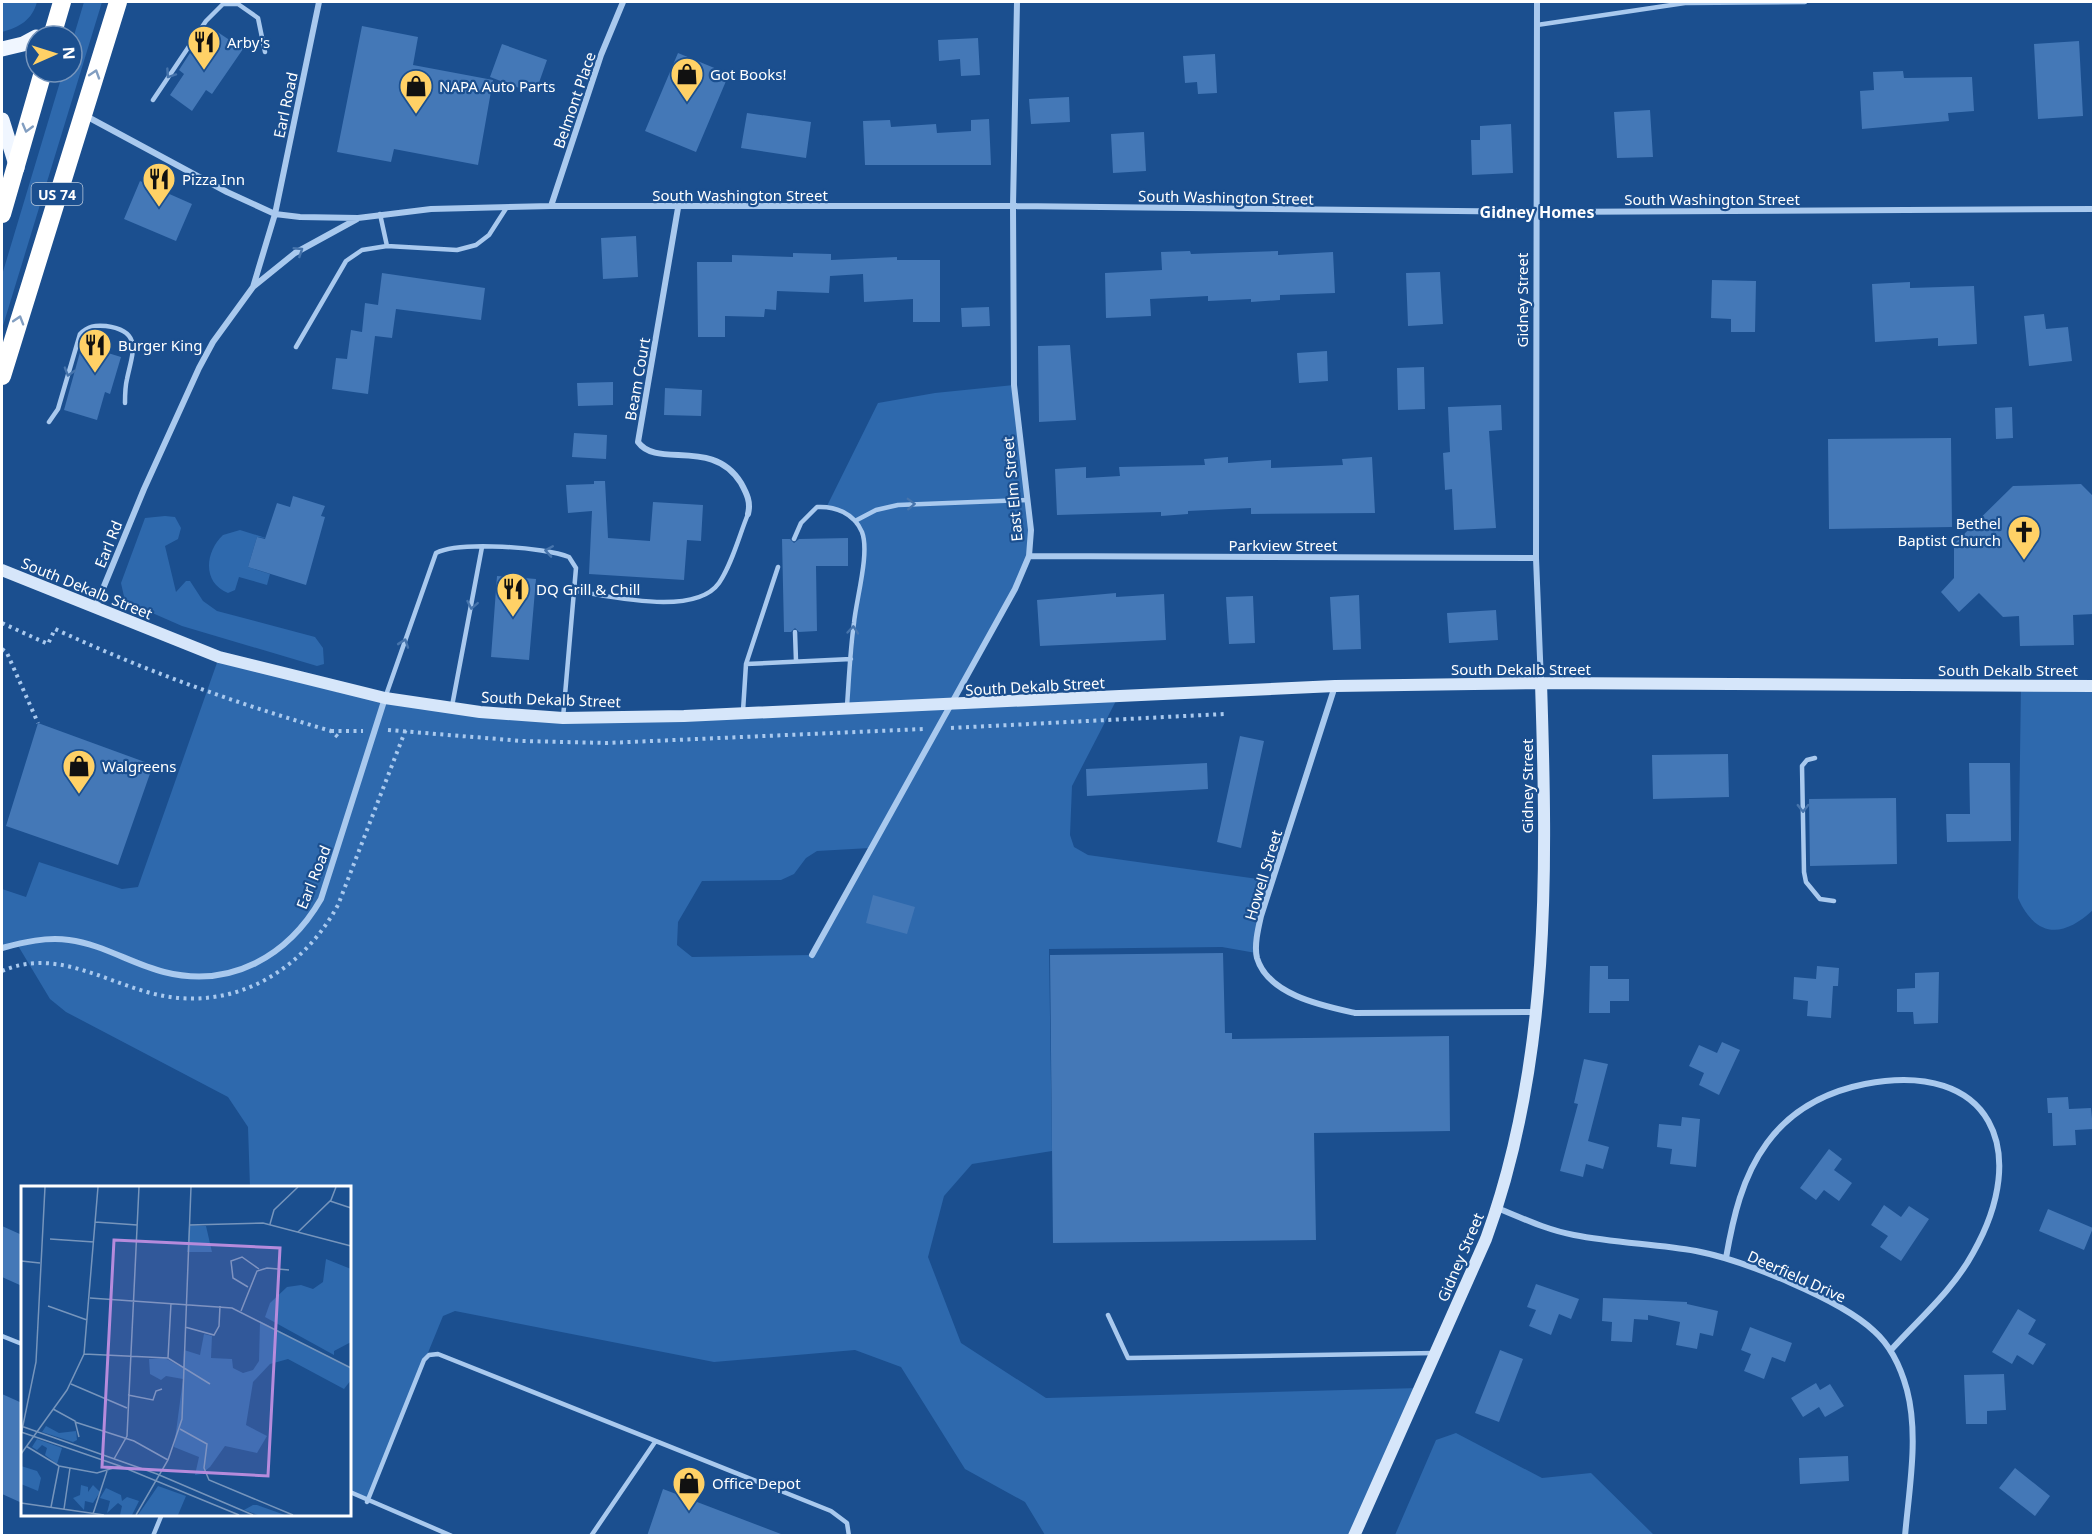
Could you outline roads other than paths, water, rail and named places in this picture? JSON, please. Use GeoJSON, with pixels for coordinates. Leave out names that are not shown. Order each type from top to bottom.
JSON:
{"type":"FeatureCollection","features":[{"type":"Feature","properties":{"kind":"highway"},"geometry":{"type":"LineString","coordinates":[[56,24],[62,2]]}},
{"type":"Feature","properties":{"kind":"highway","name":"US 74"},"geometry":{"type":"LineString","coordinates":[[2,376],[118,2]]}},
{"type":"Feature","properties":{"kind":"highway","name":"US 74"},"geometry":{"type":"LineString","coordinates":[[2,214],[40,84]]}},
{"type":"Feature","properties":{"kind":"main road"},"geometry":{"type":"LineString","coordinates":[[2,49],[24,44]]}},
{"type":"Feature","properties":{"kind":"main road"},"geometry":{"type":"LineString","coordinates":[[2,120],[17,168]]}},
{"type":"Feature","properties":{"kind":"main road","name":"South Dekalb Street"},"geometry":{"type":"LineString","coordinates":[[2,570],[219,657],[385,698],[451,708],[563,718],[743,714],[1335,686],[1541,683],[2094,686]]}},
{"type":"Feature","properties":{"kind":"main road","name":"Gidney Street"},"geometry":{"type":"LineString","coordinates":[[1353,1536],[1497,1208],[1521,1119],[1538,1012],[1542,904],[1541,683]]}},
{"type":"Feature","properties":{"kind":"street","name":"Earl Road"},"geometry":{"type":"LineString","coordinates":[[275,214],[319,2]]}},
{"type":"Feature","properties":{"kind":"street","name":"Belmont Place"},"geometry":{"type":"LineString","coordinates":[[551,206],[602,55],[623,2]]}},
{"type":"Feature","properties":{"kind":"street","name":"East Elm Street"},"geometry":{"type":"LineString","coordinates":[[812,955],[949,704],[1015,589],[1029,556],[1031,530],[1014,386],[1012,206],[1017,2]]}},
{"type":"Feature","properties":{"kind":"street","name":"Gidney Street"},"geometry":{"type":"LineString","coordinates":[[1537,2],[1536,558],[1541,683]]}},
{"type":"Feature","properties":{"kind":"street","name":"South Washington Street"},"geometry":{"type":"LineString","coordinates":[[83,114],[227,192],[275,214],[358,218],[431,209],[551,206],[678,208],[1012,206],[1537,212],[2094,209]]}},
{"type":"Feature","properties":{"kind":"street","name":"Beam Court"},"geometry":{"type":"LineString","coordinates":[[678,208],[638,442],[647,450],[710,457],[722,463],[734,472],[748,496],[748,514]]}},
{"type":"Feature","properties":{"kind":"street"},"geometry":{"type":"LineString","coordinates":[[253,287],[275,214]]}},
{"type":"Feature","properties":{"kind":"street","name":"South Washington Street"},"geometry":{"type":"LineString","coordinates":[[253,287],[294,254],[358,218]]}},
{"type":"Feature","properties":{"kind":"street","name":"Earl Rd"},"geometry":{"type":"LineString","coordinates":[[95,609],[144,489],[199,368],[234,312],[253,287]]}},
{"type":"Feature","properties":{"kind":"street","name":"Parkview Street"},"geometry":{"type":"LineString","coordinates":[[1029,556],[1536,558]]}},
{"type":"Feature","properties":{"kind":"street","name":"Howell Street"},"geometry":{"type":"LineString","coordinates":[[1335,686],[1261,916],[1256,953],[1263,969],[1282,988],[1296,995],[1329,1007],[1355,1013],[1538,1012]]}},
{"type":"Feature","properties":{"kind":"street","name":"Earl Road"},"geometry":{"type":"LineString","coordinates":[[2,948],[34,940],[70,940],[165,972],[190,976],[243,970],[265,959],[291,940],[307,923],[321,899],[385,698]]}},
{"type":"Feature","properties":{"kind":"street"},"geometry":{"type":"LineString","coordinates":[[1726,1258],[1747,1178],[1767,1143],[1795,1113],[1834,1092],[1878,1082],[1916,1080],[1954,1088],[1971,1099],[1984,1113],[1993,1130],[1998,1161],[1997,1193],[1988,1222],[1962,1270],[1891,1350]]}},
{"type":"Feature","properties":{"kind":"street","name":"Deerfield Drive"},"geometry":{"type":"LineString","coordinates":[[1497,1208],[1537,1224],[1574,1235],[1658,1245],[1726,1258],[1846,1310],[1875,1331],[1891,1350],[1905,1384],[1912,1423],[1905,1536]]}},
{"type":"Feature","properties":{"kind":"lane"},"geometry":{"type":"LineString","coordinates":[[1537,25],[1685,3],[1805,2]]}},
{"type":"Feature","properties":{"kind":"lane"},"geometry":{"type":"LineString","coordinates":[[153,100],[206,21],[223,4],[238,4],[258,18],[265,52]]}},
{"type":"Feature","properties":{"kind":"lane"},"geometry":{"type":"LineString","coordinates":[[296,347],[346,261],[362,250],[387,246],[457,250],[476,245],[489,235],[507,207]]}},
{"type":"Feature","properties":{"kind":"lane"},"geometry":{"type":"LineString","coordinates":[[380,214],[387,246]]}},
{"type":"Feature","properties":{"kind":"lane"},"geometry":{"type":"LineString","coordinates":[[50,422],[58,409],[80,334],[89,327],[110,326],[131,338],[134,345],[126,382],[125,403]]}},
{"type":"Feature","properties":{"kind":"lane"},"geometry":{"type":"LineString","coordinates":[[855,521],[876,510],[898,505],[1027,500]]}},
{"type":"Feature","properties":{"kind":"lane"},"geometry":{"type":"LineString","coordinates":[[794,539],[801,523],[817,507],[827,506],[841,510],[855,521],[862,533],[864,544],[847,709]]}},
{"type":"Feature","properties":{"kind":"lane"},"geometry":{"type":"LineString","coordinates":[[575,591],[679,602],[705,594],[720,582],[748,514]]}},
{"type":"Feature","properties":{"kind":"lane"},"geometry":{"type":"LineString","coordinates":[[451,708],[482,547]]}},
{"type":"Feature","properties":{"kind":"lane"},"geometry":{"type":"LineString","coordinates":[[385,698],[436,553],[443,549],[482,547],[536,549],[569,557],[576,568],[563,718]]}},
{"type":"Feature","properties":{"kind":"lane"},"geometry":{"type":"LineString","coordinates":[[743,714],[746,664],[778,567]]}},
{"type":"Feature","properties":{"kind":"lane"},"geometry":{"type":"LineString","coordinates":[[795,632],[796,661]]}},
{"type":"Feature","properties":{"kind":"lane"},"geometry":{"type":"LineString","coordinates":[[746,664],[851,659]]}},
{"type":"Feature","properties":{"kind":"lane"},"geometry":{"type":"LineString","coordinates":[[1815,758],[1807,760],[1802,766],[1804,872],[1806,882],[1820,899],[1834,902]]}},
{"type":"Feature","properties":{"kind":"lane"},"geometry":{"type":"LineString","coordinates":[[1108,1315],[1128,1358],[1435,1353]]}},
{"type":"Feature","properties":{"kind":"lane"},"geometry":{"type":"LineString","coordinates":[[2,1335],[21,1344]]}},
{"type":"Feature","properties":{"kind":"lane"},"geometry":{"type":"LineString","coordinates":[[367,1502],[421,1366],[426,1357],[433,1354],[448,1357],[831,1511],[847,1523],[849,1536]]}},
{"type":"Feature","properties":{"kind":"lane"},"geometry":{"type":"LineString","coordinates":[[591,1536],[655,1442]]}},
{"type":"Feature","properties":{"kind":"lane"},"geometry":{"type":"LineString","coordinates":[[351,1493],[367,1502],[452,1536]]}},
{"type":"Feature","properties":{"kind":"lane"},"geometry":{"type":"LineString","coordinates":[[153,1536],[162,1516]]}},
{"type":"Feature","properties":{"kind":"place","name":"Arby's"},"geometry":{"type":"Point","coordinates":[204,71]}},
{"type":"Feature","properties":{"kind":"place","name":"Got Books!"},"geometry":{"type":"Point","coordinates":[687,103]}},
{"type":"Feature","properties":{"kind":"place","name":"NAPA Auto Parts"},"geometry":{"type":"Point","coordinates":[416,115]}},
{"type":"Feature","properties":{"kind":"place","name":"Pizza Inn"},"geometry":{"type":"Point","coordinates":[159,208]}},
{"type":"Feature","properties":{"kind":"place","name":"Burger King"},"geometry":{"type":"Point","coordinates":[95,374]}},
{"type":"Feature","properties":{"kind":"place","name":"Bethel Baptist Church"},"geometry":{"type":"Point","coordinates":[2024,561]}},
{"type":"Feature","properties":{"kind":"place","name":"DQ Grill & Chill"},"geometry":{"type":"Point","coordinates":[513,618]}},
{"type":"Feature","properties":{"kind":"place","name":"Walgreens"},"geometry":{"type":"Point","coordinates":[79,795]}},
{"type":"Feature","properties":{"kind":"place","name":"Office Depot"},"geometry":{"type":"Point","coordinates":[689,1512]}},
{"type":"Feature","properties":{"kind":"district","name":"Gidney Homes"},"geometry":{"type":"Point","coordinates":[1537,212]}}]}
